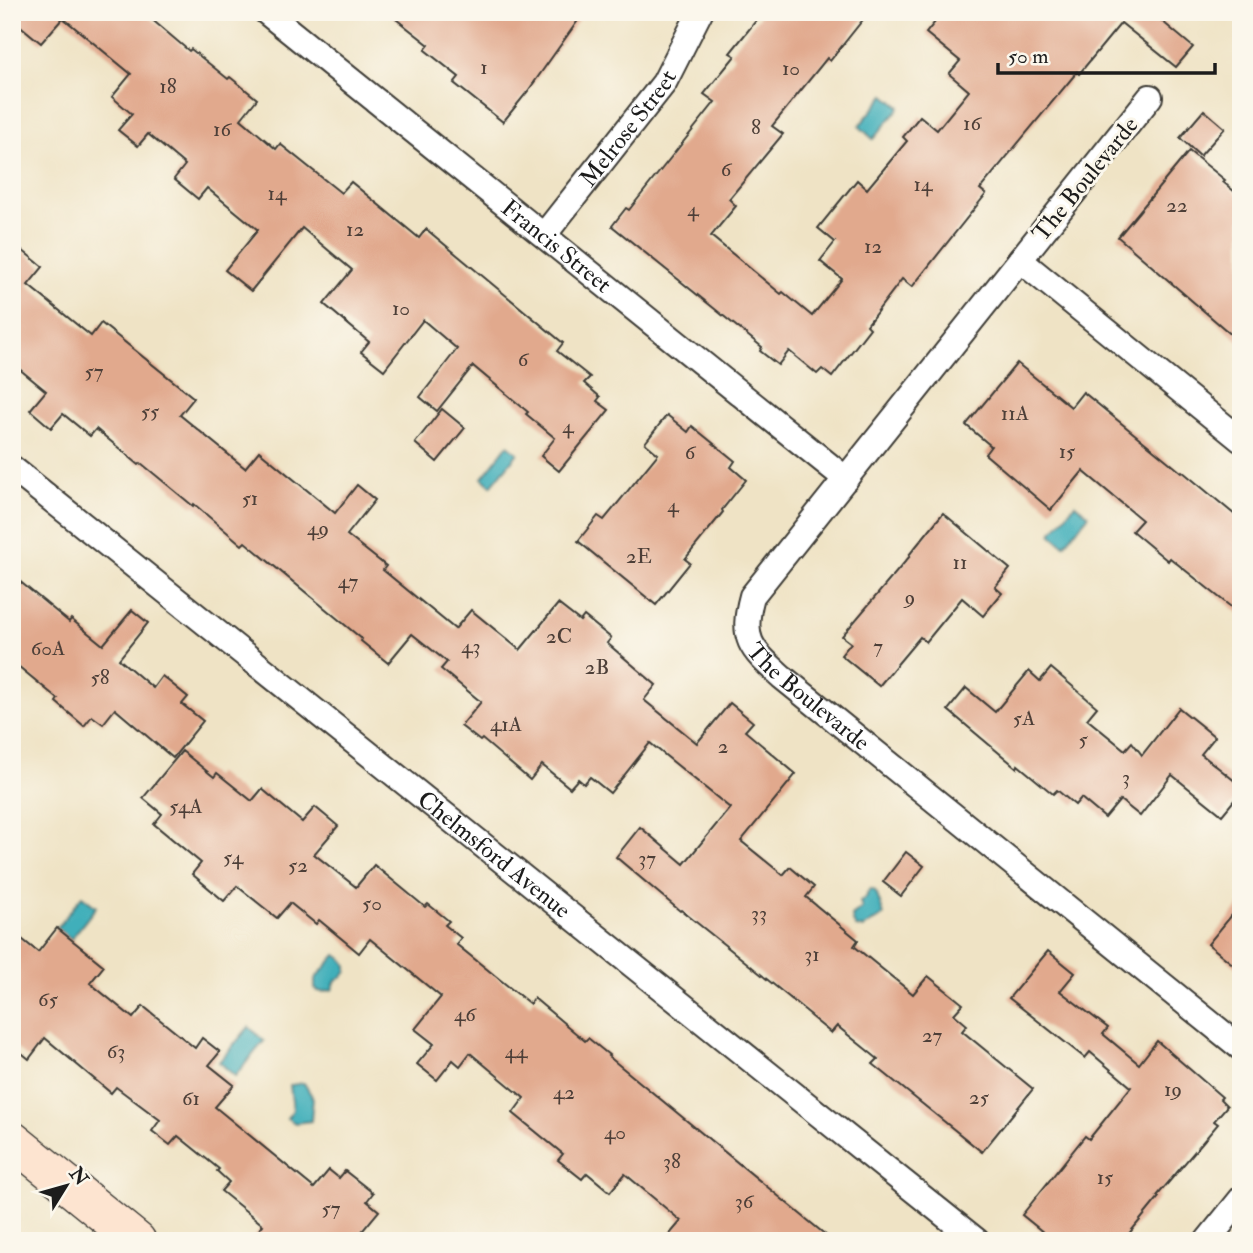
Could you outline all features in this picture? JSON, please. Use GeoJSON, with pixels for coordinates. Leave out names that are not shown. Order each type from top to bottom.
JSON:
{"type":"FeatureCollection","features":[{"type":"Feature","properties":{"kind":"street","name":"Francis Street"},"geometry":{"type":"LineString","coordinates":[[266,12],[846,479]]}},
{"type":"Feature","properties":{"kind":"street","name":"Melrose Street"},"geometry":{"type":"LineString","coordinates":[[544,235],[664,83],[700,12]]}},
{"type":"Feature","properties":{"kind":"street","name":"The Boulevarde"},"geometry":{"type":"LineString","coordinates":[[1150,97],[752,596],[746,622],[748,638],[756,653],[782,677],[1241,1048]]}},
{"type":"Feature","properties":{"kind":"street","name":"The Boulevarde"},"geometry":{"type":"LineString","coordinates":[[1020,260],[1241,440]]}},
{"type":"Feature","properties":{"kind":"street","name":"Chelmsford Avenue"},"geometry":{"type":"LineString","coordinates":[[12,468],[977,1241]]}},
{"type":"Feature","properties":{"kind":"street"},"geometry":{"type":"LineString","coordinates":[[12,1140],[137,1241]]}},
{"type":"Feature","properties":{"kind":"street"},"geometry":{"type":"LineString","coordinates":[[1207,1241],[1241,1199]]}},
{"type":"Feature","properties":{"kind":"water"},"geometry":{"type":"Polygon","coordinates":[[[885,95],[900,107],[873,139],[859,126],[885,95]]]}},
{"type":"Feature","properties":{"kind":"water"},"geometry":{"type":"Polygon","coordinates":[[[508,445],[518,453],[491,486],[482,478],[508,445]]]}},
{"type":"Feature","properties":{"kind":"water"},"geometry":{"type":"Polygon","coordinates":[[[1075,504],[1089,515],[1064,545],[1051,534],[1075,504]]]}},
{"type":"Feature","properties":{"kind":"water"},"geometry":{"type":"Polygon","coordinates":[[[871,889],[876,892],[884,915],[864,928],[856,927],[852,916],[862,908],[860,902],[871,889]]]}},
{"type":"Feature","properties":{"kind":"water"},"geometry":{"type":"Polygon","coordinates":[[[82,896],[96,907],[71,939],[57,928],[82,896]]]}},
{"type":"Feature","properties":{"kind":"water"},"geometry":{"type":"Polygon","coordinates":[[[336,955],[346,964],[345,975],[336,980],[332,990],[318,991],[315,988],[315,979],[336,955]]]}},
{"type":"Feature","properties":{"kind":"water"},"geometry":{"type":"Polygon","coordinates":[[[249,1027],[264,1041],[235,1076],[219,1062],[249,1027]]]}},
{"type":"Feature","properties":{"kind":"water"},"geometry":{"type":"Polygon","coordinates":[[[304,1083],[313,1098],[311,1121],[295,1123],[287,1118],[293,1110],[290,1085],[304,1083]]]}},
{"type":"Feature","properties":{"kind":"building"},"geometry":{"type":"Polygon","coordinates":[[[12,12],[143,12],[189,51],[191,49],[257,99],[241,119],[276,149],[280,144],[341,193],[351,182],[419,238],[426,229],[563,343],[557,351],[590,377],[584,383],[600,397],[597,401],[609,410],[559,471],[541,456],[555,438],[473,366],[437,411],[420,397],[457,349],[423,320],[384,370],[361,352],[369,342],[324,304],[352,270],[302,228],[251,291],[225,270],[258,230],[207,188],[198,199],[174,179],[185,165],[148,134],[138,146],[118,130],[132,114],[112,97],[131,74],[63,18],[41,43],[12,19],[12,12]]]}},
{"type":"Feature","properties":{"kind":"building"},"geometry":{"type":"Polygon","coordinates":[[[387,12],[584,12],[503,122],[454,83],[459,77],[425,50],[429,45],[387,12]]]}},
{"type":"Feature","properties":{"kind":"building"},"geometry":{"type":"Polygon","coordinates":[[[763,12],[869,12],[830,61],[827,58],[772,126],[783,134],[729,199],[736,206],[711,236],[812,316],[842,279],[820,261],[835,242],[818,228],[857,180],[867,189],[907,141],[903,137],[920,116],[937,130],[969,91],[949,74],[960,61],[926,33],[943,12],[1151,12],[1193,47],[1176,67],[1121,23],[980,189],[986,194],[912,287],[902,279],[867,325],[870,328],[832,377],[822,369],[817,374],[789,351],[778,365],[760,351],[762,347],[612,226],[626,208],[629,210],[715,102],[704,94],[735,56],[730,53],[763,12]]]}},
{"type":"Feature","properties":{"kind":"building"},"geometry":{"type":"Polygon","coordinates":[[[1204,110],[1225,128],[1200,156],[1180,138],[1204,110]]]}},
{"type":"Feature","properties":{"kind":"building"},"geometry":{"type":"Polygon","coordinates":[[[1189,151],[1225,180],[1223,182],[1241,197],[1241,343],[1118,237],[1189,151]]]}},
{"type":"Feature","properties":{"kind":"building"},"geometry":{"type":"Polygon","coordinates":[[[12,242],[43,267],[28,285],[91,336],[101,323],[194,398],[180,415],[245,468],[259,451],[335,513],[357,485],[375,500],[347,535],[386,566],[383,570],[455,629],[471,610],[520,650],[558,604],[580,621],[584,616],[611,638],[607,643],[656,685],[644,700],[697,743],[730,703],[753,722],[745,731],[796,774],[741,841],[783,875],[790,867],[814,887],[806,897],[858,940],[854,946],[913,994],[928,976],[963,1004],[954,1014],[967,1025],[962,1031],[1033,1089],[982,1152],[873,1064],[878,1059],[837,1026],[831,1033],[616,857],[640,827],[684,864],[730,808],[650,743],[610,793],[590,777],[584,784],[578,779],[570,788],[542,765],[530,780],[482,739],[480,741],[461,726],[481,702],[441,669],[447,662],[412,634],[388,663],[245,542],[242,545],[194,504],[193,506],[141,463],[139,465],[96,429],[90,436],[63,414],[51,428],[30,410],[46,391],[12,363],[12,242]]]}},
{"type":"Feature","properties":{"kind":"building"},"geometry":{"type":"Polygon","coordinates":[[[1017,363],[1071,407],[1083,392],[1241,520],[1241,615],[1132,531],[1142,520],[1083,471],[1051,510],[985,454],[991,446],[966,425],[1017,363]]]}},
{"type":"Feature","properties":{"kind":"building"},"geometry":{"type":"Polygon","coordinates":[[[442,409],[465,428],[437,462],[415,443],[442,409]]]}},
{"type":"Feature","properties":{"kind":"building"},"geometry":{"type":"Polygon","coordinates":[[[667,415],[688,432],[692,426],[735,461],[731,467],[746,480],[685,559],[690,563],[656,605],[578,541],[598,516],[604,520],[658,454],[645,443],[667,415]]]}},
{"type":"Feature","properties":{"kind":"building"},"geometry":{"type":"Polygon","coordinates":[[[943,513],[1010,569],[995,587],[1002,593],[983,616],[962,598],[926,642],[920,637],[879,686],[841,655],[851,643],[842,636],[943,513]]]}},
{"type":"Feature","properties":{"kind":"building"},"geometry":{"type":"Polygon","coordinates":[[[12,575],[69,622],[71,619],[103,645],[132,610],[148,623],[119,659],[153,688],[162,676],[188,697],[182,704],[203,721],[173,758],[115,709],[103,724],[92,716],[84,726],[56,702],[58,699],[12,661],[12,575]]]}},
{"type":"Feature","properties":{"kind":"building"},"geometry":{"type":"Polygon","coordinates":[[[1051,668],[1097,707],[1087,719],[1125,750],[1132,742],[1142,755],[1179,708],[1215,737],[1201,754],[1241,786],[1241,792],[1222,815],[1172,775],[1140,816],[1120,800],[1105,818],[1081,798],[1075,805],[1057,790],[1053,794],[1018,765],[1017,768],[948,710],[966,688],[995,712],[1029,671],[1040,681],[1051,668]]]}},
{"type":"Feature","properties":{"kind":"building"},"geometry":{"type":"Polygon","coordinates":[[[182,751],[214,777],[217,773],[252,801],[262,789],[302,822],[315,807],[338,826],[314,854],[356,887],[374,865],[425,907],[428,904],[449,921],[445,925],[461,938],[456,944],[530,1004],[534,998],[585,1041],[588,1038],[833,1241],[664,1241],[681,1221],[625,1174],[610,1192],[587,1173],[582,1179],[558,1160],[563,1154],[513,1113],[524,1098],[470,1053],[460,1066],[453,1060],[437,1080],[417,1064],[434,1044],[415,1029],[441,997],[370,939],[359,953],[319,920],[316,924],[290,903],[277,918],[237,886],[224,901],[192,874],[201,863],[154,824],[162,814],[143,798],[182,751]]]}},
{"type":"Feature","properties":{"kind":"building"},"geometry":{"type":"Polygon","coordinates":[[[906,852],[924,866],[901,896],[883,882],[906,852]]]}},
{"type":"Feature","properties":{"kind":"building"},"geometry":{"type":"Polygon","coordinates":[[[1241,904],[1241,971],[1208,944],[1241,904]]]}},
{"type":"Feature","properties":{"kind":"building"},"geometry":{"type":"Polygon","coordinates":[[[57,928],[104,966],[90,983],[133,1018],[143,1006],[195,1048],[202,1038],[220,1052],[209,1065],[234,1085],[215,1107],[314,1188],[329,1170],[339,1178],[345,1171],[373,1193],[367,1201],[379,1211],[354,1241],[250,1241],[263,1225],[221,1191],[229,1182],[217,1171],[219,1169],[178,1136],[170,1145],[152,1131],[160,1120],[116,1087],[111,1093],[45,1038],[29,1059],[12,1045],[12,931],[38,952],[57,928]]]}},
{"type":"Feature","properties":{"kind":"building"},"geometry":{"type":"Polygon","coordinates":[[[1048,951],[1075,973],[1060,991],[1108,1028],[1103,1034],[1139,1064],[1157,1041],[1222,1097],[1220,1099],[1227,1106],[1214,1121],[1218,1124],[1123,1241],[1054,1241],[1022,1215],[1085,1136],[1089,1139],[1131,1087],[1090,1052],[1085,1058],[1009,998],[1048,951]]]}}]}
